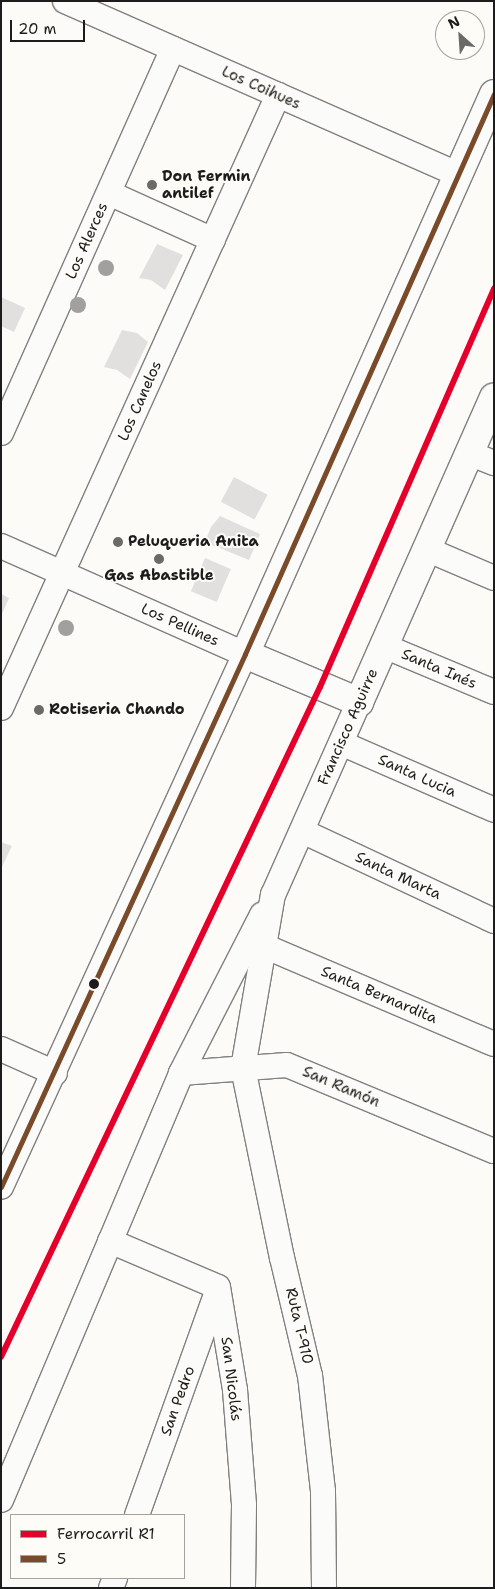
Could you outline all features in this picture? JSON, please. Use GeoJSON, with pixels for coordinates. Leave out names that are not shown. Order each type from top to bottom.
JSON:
{"type":"FeatureCollection","features":[{"type":"Feature","properties":{"kind":"street","name":"Los Coihues"},"geometry":{"type":"LineString","coordinates":[[65,1],[458,174]]}},
{"type":"Feature","properties":{"kind":"street","name":"Los Alerces"},"geometry":{"type":"LineString","coordinates":[[1,433],[173,49]]}},
{"type":"Feature","properties":{"kind":"street"},"geometry":{"type":"LineString","coordinates":[[1,1187],[55,1073],[245,654],[494,94]]}},
{"type":"Feature","properties":{"kind":"street","name":"Los Canelos"},"geometry":{"type":"LineString","coordinates":[[1,708],[278,95]]}},
{"type":"Feature","properties":{"kind":"street"},"geometry":{"type":"LineString","coordinates":[[109,193],[213,240]]}},
{"type":"Feature","properties":{"kind":"street","name":"Francisco Aguirre"},"geometry":{"type":"LineString","coordinates":[[244,1068],[273,896],[426,549],[482,458],[494,398]]}},
{"type":"Feature","properties":{"kind":"street","name":"Los Pellines"},"geometry":{"type":"LineString","coordinates":[[1,546],[245,654],[359,702]]}},
{"type":"Feature","properties":{"kind":"street"},"geometry":{"type":"LineString","coordinates":[[426,549],[494,578]]}},
{"type":"Feature","properties":{"kind":"street","name":"Santa Inés"},"geometry":{"type":"LineString","coordinates":[[384,646],[494,692]]}},
{"type":"Feature","properties":{"kind":"street","name":"Santa Lucia"},"geometry":{"type":"LineString","coordinates":[[341,742],[494,810]]}},
{"type":"Feature","properties":{"kind":"street","name":"Santa Marta"},"geometry":{"type":"LineString","coordinates":[[302,831],[494,921]]}},
{"type":"Feature","properties":{"kind":"street"},"geometry":{"type":"LineString","coordinates":[[1,1500],[181,1073],[273,896]]}},
{"type":"Feature","properties":{"kind":"street","name":"Santa Bernardita"},"geometry":{"type":"LineString","coordinates":[[264,946],[494,1044]]}},
{"type":"Feature","properties":{"kind":"street"},"geometry":{"type":"LineString","coordinates":[[1,1049],[55,1073]]}},
{"type":"Feature","properties":{"kind":"street","name":"San Ramón"},"geometry":{"type":"LineString","coordinates":[[181,1073],[288,1065],[494,1151]]}},
{"type":"Feature","properties":{"kind":"street","name":"Ruta T-910"},"geometry":{"type":"LineString","coordinates":[[244,1068],[282,1258],[298,1316],[310,1376],[323,1491],[324,1588]]}},
{"type":"Feature","properties":{"kind":"street"},"geometry":{"type":"LineString","coordinates":[[110,1242],[218,1287]]}},
{"type":"Feature","properties":{"kind":"street","name":"San Pedro"},"geometry":{"type":"LineString","coordinates":[[137,1514],[218,1287]]}},
{"type":"Feature","properties":{"kind":"street","name":"San Nicolás"},"geometry":{"type":"LineString","coordinates":[[218,1287],[235,1390],[244,1505],[243,1588]]}},
{"type":"Feature","properties":{"kind":"building"},"geometry":{"type":"Polygon","coordinates":[[[157,244],[183,255],[165,290],[151,280],[139,278],[157,244]]]}},
{"type":"Feature","properties":{"kind":"building"},"geometry":{"type":"Polygon","coordinates":[[[1,297],[25,308],[14,332],[1,326],[1,297]]]}},
{"type":"Feature","properties":{"kind":"building"},"geometry":{"type":"Polygon","coordinates":[[[122,330],[137,333],[148,342],[130,379],[117,370],[104,367],[122,330]]]}},
{"type":"Feature","properties":{"kind":"building"},"geometry":{"type":"Polygon","coordinates":[[[234,477],[268,495],[254,520],[221,502],[234,477]]]}},
{"type":"Feature","properties":{"kind":"building"},"geometry":{"type":"Polygon","coordinates":[[[220,516],[260,534],[249,560],[205,542],[211,527],[220,516]]]}},
{"type":"Feature","properties":{"kind":"building"},"geometry":{"type":"Polygon","coordinates":[[[205,558],[231,569],[217,602],[191,591],[205,558]]]}},
{"type":"Feature","properties":{"kind":"building"},"geometry":{"type":"Polygon","coordinates":[[[1,594],[9,598],[1,616],[1,594]]]}},
{"type":"Feature","properties":{"kind":"building"},"geometry":{"type":"Polygon","coordinates":[[[1,842],[12,846],[1,869],[1,842]]]}},
{"type":"Feature","properties":{"kind":"rail line","name":"R1"},"geometry":{"type":"LineString","coordinates":[[1,1357],[320,687],[494,288]]}},
{"type":"Feature","properties":{"kind":"transit line","name":"5"},"geometry":{"type":"LineString","coordinates":[[1,1187],[245,654],[494,94]]}},
{"type":"Feature","properties":{"kind":"place","name":"Don Fermin antilef"},"geometry":{"type":"Point","coordinates":[152,185]}},
{"type":"Feature","properties":{"kind":"place","name":"Peluqueria Anita"},"geometry":{"type":"Point","coordinates":[118,542]}},
{"type":"Feature","properties":{"kind":"place","name":"Gas Abastible"},"geometry":{"type":"Point","coordinates":[159,559]}},
{"type":"Feature","properties":{"kind":"place","name":"Rotiseria Chando"},"geometry":{"type":"Point","coordinates":[39,710]}}]}
